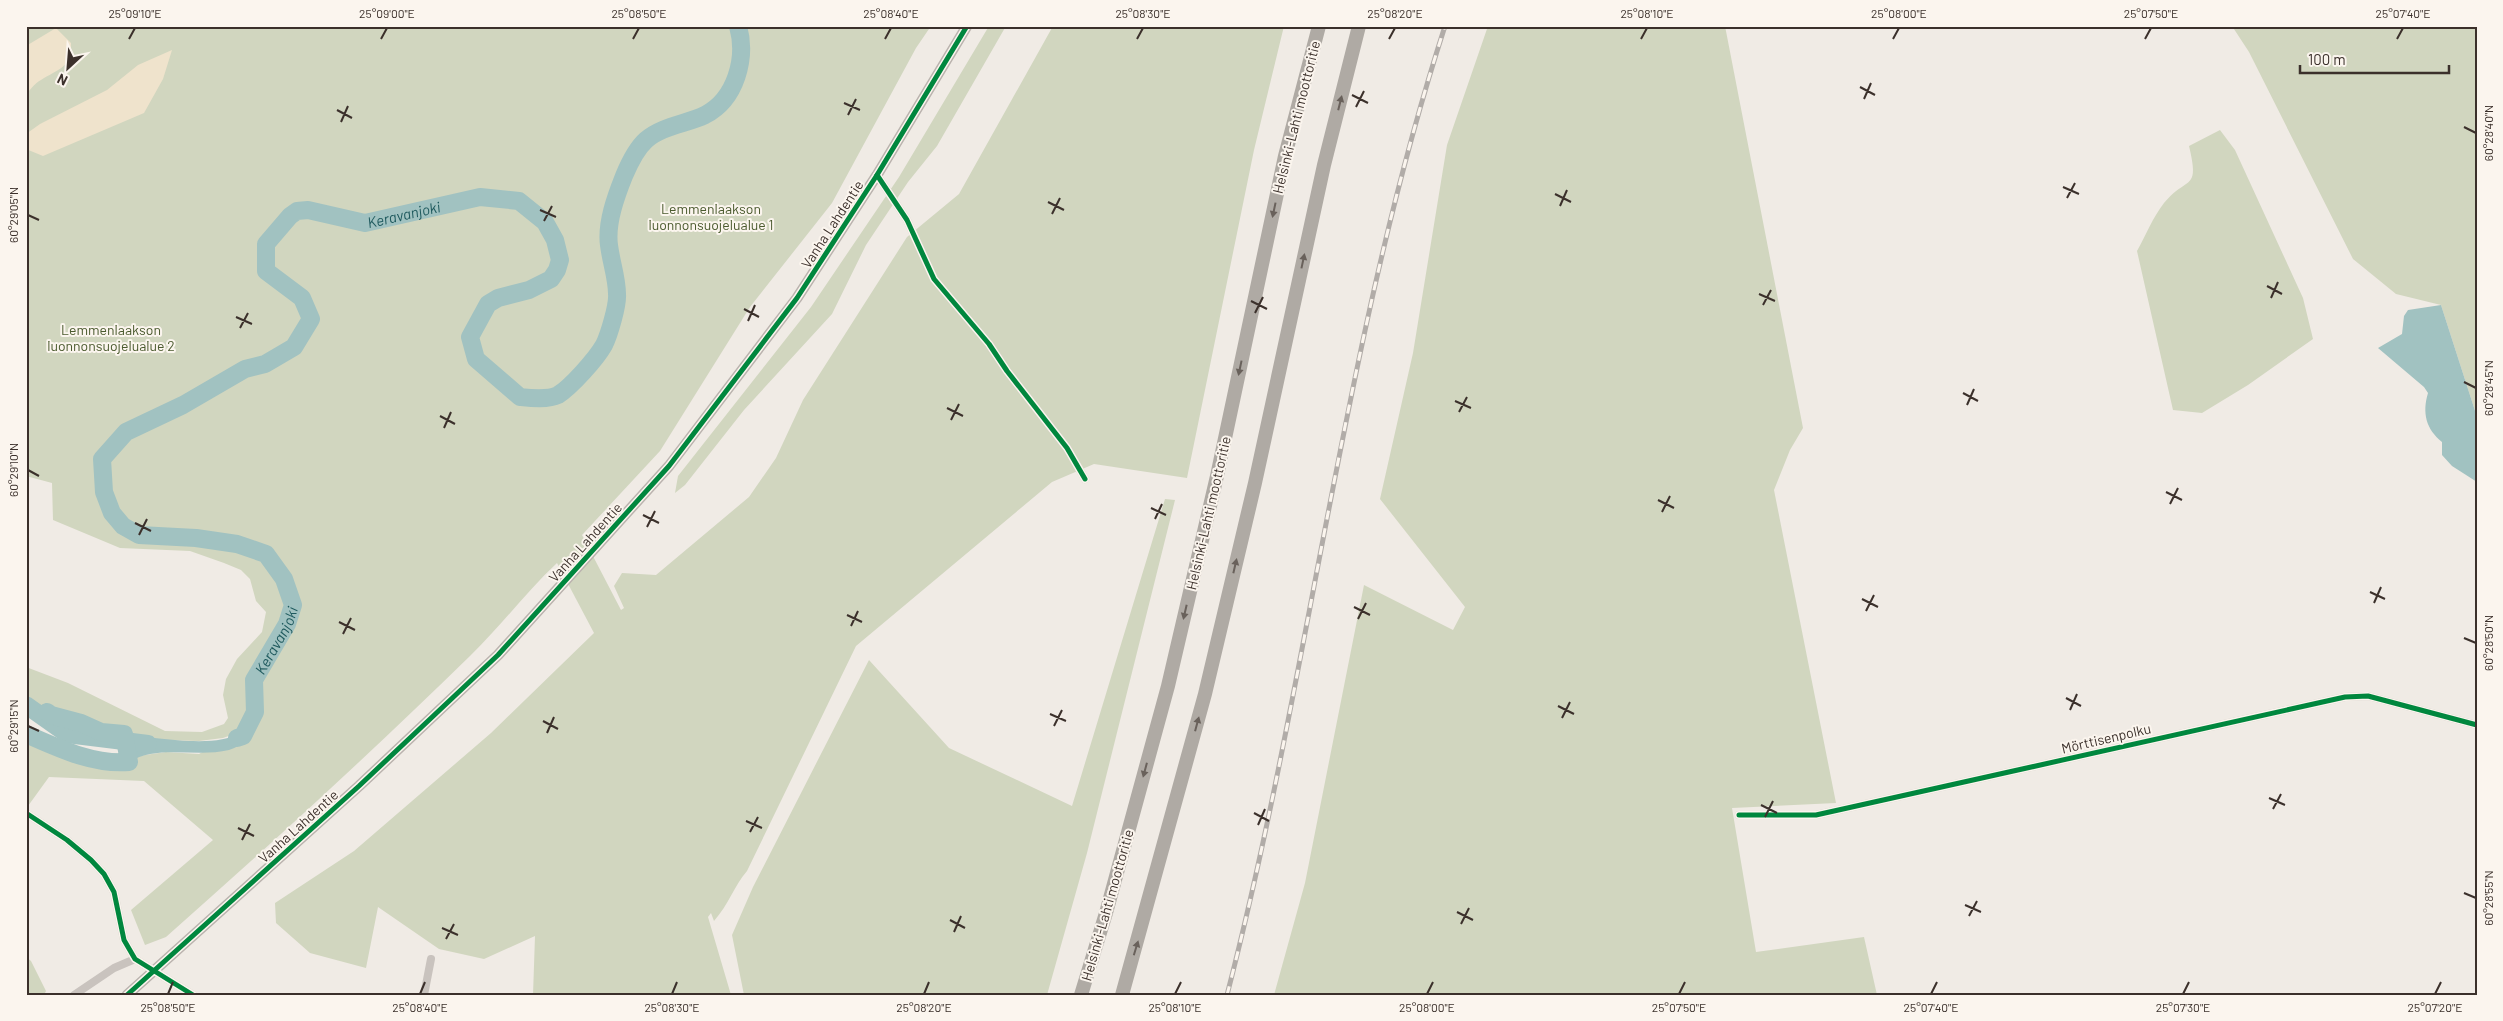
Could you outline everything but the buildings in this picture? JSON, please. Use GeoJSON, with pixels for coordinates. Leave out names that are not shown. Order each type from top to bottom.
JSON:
{"type":"FeatureCollection","features":[{"type":"Feature","properties":{"kind":"highway","name":"Helsinki-Lahti moottoritie"},"geometry":{"type":"LineString","coordinates":[[1081,995],[1168,686],[1217,476],[1285,156],[1319,26]]}},
{"type":"Feature","properties":{"kind":"highway"},"geometry":{"type":"LineString","coordinates":[[1122,995],[1205,694],[1255,483],[1324,165],[1359,26]]}},
{"type":"Feature","properties":{"kind":"main road","name":"Vanha Lahdentie"},"geometry":{"type":"LineString","coordinates":[[127,995],[359,786],[491,662],[669,466],[798,298],[877,175],[967,26]]}},
{"type":"Feature","properties":{"kind":"street"},"geometry":{"type":"LineString","coordinates":[[877,175],[907,220],[934,279],[989,344],[1007,371],[1067,448],[1085,479]]}},
{"type":"Feature","properties":{"kind":"street","name":"Mörttisenpolku"},"geometry":{"type":"LineString","coordinates":[[1738,815],[1816,815],[2345,697],[2368,696],[2477,725]]}},
{"type":"Feature","properties":{"kind":"street"},"geometry":{"type":"LineString","coordinates":[[26,814],[67,840],[92,860],[104,874],[114,892],[124,940],[135,959],[172,980],[193,995]]}},
{"type":"Feature","properties":{"kind":"street"},"geometry":{"type":"LineString","coordinates":[[74,995],[114,968],[135,959]]}},
{"type":"Feature","properties":{"kind":"street"},"geometry":{"type":"LineString","coordinates":[[424,995],[432,959]]}},
{"type":"Feature","properties":{"kind":"green space"},"geometry":{"type":"Polygon","coordinates":[[[26,26],[931,26],[916,48],[832,203],[750,307],[660,451],[582,535],[621,610],[624,608],[614,586],[622,573],[656,575],[749,497],[776,458],[803,400],[907,237],[959,194],[1053,26],[1284,26],[1254,150],[1187,478],[1094,464],[1052,482],[856,646],[747,871],[714,921],[711,913],[708,917],[731,995],[533,995],[535,936],[484,959],[439,949],[378,907],[366,968],[310,953],[276,923],[275,903],[354,851],[491,733],[594,633],[557,563],[482,644],[434,691],[244,868],[166,937],[145,945],[131,910],[213,840],[144,781],[49,777],[28,806],[26,804],[26,734],[73,755],[116,763],[129,762],[138,756],[166,752],[199,754],[237,733],[223,738],[199,741],[159,740],[101,732],[81,723],[51,715],[26,694],[26,667],[68,683],[165,731],[202,732],[224,724],[228,718],[223,695],[226,679],[237,659],[262,632],[266,612],[256,601],[250,579],[241,570],[190,551],[120,548],[53,520],[52,483],[26,476],[26,26]]]}},
{"type":"Feature","properties":{"kind":"green space"},"geometry":{"type":"Polygon","coordinates":[[[989,26],[1006,26],[937,146],[908,182],[866,245],[832,314],[744,410],[685,485],[675,493],[678,476],[811,307],[899,177],[989,26]]]}},
{"type":"Feature","properties":{"kind":"green space"},"geometry":{"type":"Polygon","coordinates":[[[1488,26],[1725,26],[1803,428],[1790,450],[1774,490],[1836,803],[1732,808],[1756,952],[1864,937],[1877,995],[1274,995],[1305,883],[1364,585],[1453,630],[1465,607],[1380,499],[1413,353],[1447,145],[1488,26]]]}},
{"type":"Feature","properties":{"kind":"green space"},"geometry":{"type":"Polygon","coordinates":[[[2232,26],[2477,26],[2477,417],[2441,305],[2396,294],[2353,259],[2249,52],[2232,26]]]}},
{"type":"Feature","properties":{"kind":"green space"},"geometry":{"type":"Polygon","coordinates":[[[2220,130],[2235,150],[2303,298],[2313,339],[2248,385],[2202,413],[2173,410],[2137,251],[2160,208],[2172,194],[2192,177],[2193,170],[2189,146],[2220,130]]]}},
{"type":"Feature","properties":{"kind":"green space"},"geometry":{"type":"Polygon","coordinates":[[[1165,499],[1175,500],[1087,853],[1047,995],[744,995],[732,935],[753,887],[869,660],[949,748],[1072,806],[1165,499]]]}},
{"type":"Feature","properties":{"kind":"green space"},"geometry":{"type":"Polygon","coordinates":[[[26,957],[31,961],[46,991],[44,995],[26,995],[26,957]]]}},
{"type":"Feature","properties":{"kind":"sand"},"geometry":{"type":"Polygon","coordinates":[[[56,28],[71,43],[69,58],[63,67],[39,81],[26,94],[26,46],[56,28]]]}},
{"type":"Feature","properties":{"kind":"sand"},"geometry":{"type":"Polygon","coordinates":[[[172,50],[163,79],[144,113],[43,156],[26,149],[26,134],[40,124],[107,90],[138,65],[172,50]]]}},
{"type":"Feature","properties":{"kind":"water"},"geometry":{"type":"Polygon","coordinates":[[[2441,305],[2477,417],[2477,482],[2452,466],[2442,455],[2442,442],[2432,432],[2427,420],[2425,407],[2428,393],[2424,387],[2378,348],[2402,334],[2404,316],[2408,310],[2441,305]]]}},
{"type":"Feature","properties":{"kind":"water"},"geometry":{"type":"Polygon","coordinates":[[[246,719],[256,721],[250,739],[232,749],[204,753],[165,752],[140,757],[129,762],[124,734],[183,741],[216,740],[229,738],[238,733],[246,719]]]}},
{"type":"Feature","properties":{"kind":"waterway","name":"Keravanjoki"},"geometry":{"type":"LineString","coordinates":[[237,738],[243,736],[255,712],[254,680],[287,624],[293,605],[284,579],[266,554],[237,544],[196,538],[139,535],[123,526],[112,513],[104,492],[102,459],[126,432],[183,405],[245,369],[265,364],[294,347],[311,319],[302,298],[266,271],[266,244],[290,216],[297,211],[308,210],[365,223],[480,197],[519,201],[545,222],[555,240],[560,260],[557,270],[551,279],[529,290],[498,298],[488,304],[470,337],[476,359],[520,397],[544,398],[558,395],[595,358],[604,345],[611,327],[617,294],[608,237],[615,201],[628,167],[639,148],[652,135],[705,115],[716,108],[724,99],[731,88],[740,64],[741,51],[738,26]]}},
{"type":"Feature","properties":{"kind":"waterway","name":"Keravanjoki"},"geometry":{"type":"LineString","coordinates":[[26,705],[67,734],[148,744]]}},
{"type":"Feature","properties":{"kind":"waterway"},"geometry":{"type":"LineString","coordinates":[[26,734],[63,750],[89,758],[102,761],[129,762],[124,734],[101,732],[47,712]]}},
{"type":"Feature","properties":{"kind":"railway"},"geometry":{"type":"LineString","coordinates":[[1227,995],[1282,753],[1353,387],[1380,266],[1410,145],[1445,26]]}},
{"type":"Feature","properties":{"kind":"cycle path"},"geometry":{"type":"LineString","coordinates":[[127,995],[359,786],[498,655],[669,466],[797,298],[877,175],[967,26]]}},
{"type":"Feature","properties":{"kind":"cycle path"},"geometry":{"type":"LineString","coordinates":[[877,175],[907,220],[934,279],[989,344],[1007,371],[1067,448],[1085,479]]}},
{"type":"Feature","properties":{"kind":"cycle path"},"geometry":{"type":"LineString","coordinates":[[1739,815],[1816,815],[2345,697],[2368,696],[2477,725]]}},
{"type":"Feature","properties":{"kind":"cycle path"},"geometry":{"type":"LineString","coordinates":[[26,813],[67,840],[91,860],[104,874],[114,892],[124,940],[135,959],[193,995]]}},
{"type":"Feature","properties":{"kind":"park label","name":"Lemmenlaakson luonnonsuojelualue 1"},"geometry":{"type":"Point","coordinates":[711,216]}},
{"type":"Feature","properties":{"kind":"park label","name":"Lemmenlaakson luonnonsuojelualue 2"},"geometry":{"type":"Point","coordinates":[111,338]}}]}
